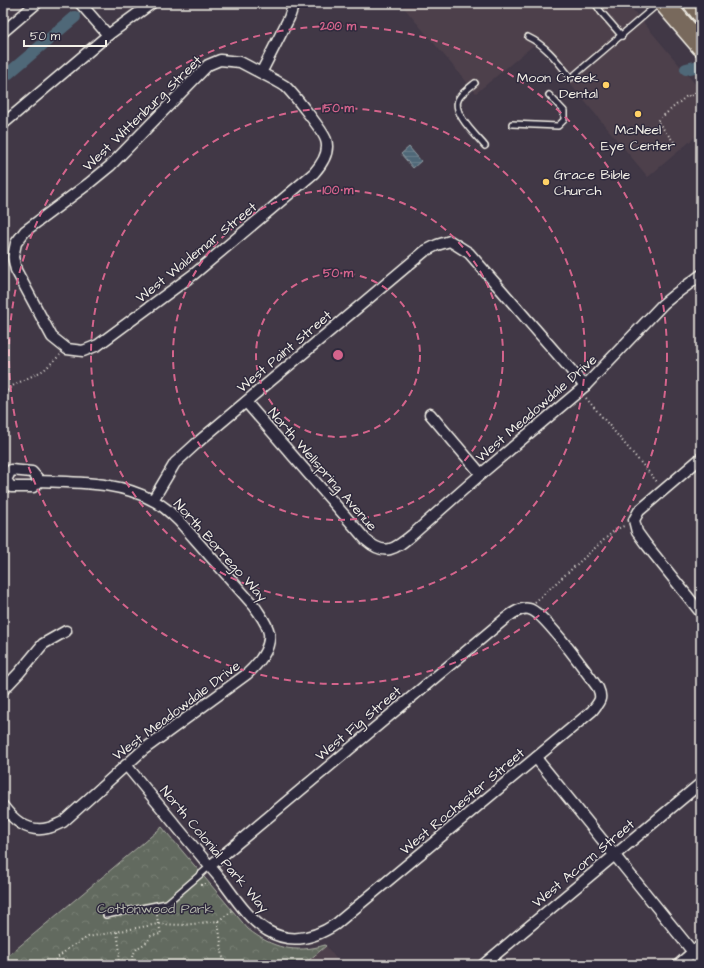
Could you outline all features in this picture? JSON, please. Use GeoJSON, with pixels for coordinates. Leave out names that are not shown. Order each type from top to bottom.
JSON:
{"type":"FeatureCollection","features":[{"type":"Feature","properties":{"kind":"highway"},"geometry":{"type":"LineString","coordinates":[[664,3],[701,46]]}},
{"type":"Feature","properties":{"kind":"highway"},"geometry":{"type":"LineString","coordinates":[[693,3],[701,13]]}},
{"type":"Feature","properties":{"kind":"street"},"geometry":{"type":"LineString","coordinates":[[3,32],[37,3]]}},
{"type":"Feature","properties":{"kind":"street"},"geometry":{"type":"LineString","coordinates":[[80,3],[108,35]]}},
{"type":"Feature","properties":{"kind":"street"},"geometry":{"type":"LineString","coordinates":[[3,124],[108,35],[152,3]]}},
{"type":"Feature","properties":{"kind":"street"},"geometry":{"type":"LineString","coordinates":[[260,73],[289,18],[294,3]]}},
{"type":"Feature","properties":{"kind":"street","name":"West Wittenburg Street"},"geometry":{"type":"LineString","coordinates":[[67,349],[52,337],[16,270],[13,257],[16,242],[25,231],[110,166],[208,65],[220,60],[240,62],[260,73]]}},
{"type":"Feature","properties":{"kind":"street","name":"West Waldemar Street"},"geometry":{"type":"LineString","coordinates":[[67,349],[83,351],[98,345],[194,274],[314,173],[322,164],[326,151],[326,140],[322,130],[286,87],[260,73]]}},
{"type":"Feature","properties":{"kind":"street","name":"West Paint Street"},"geometry":{"type":"LineString","coordinates":[[152,500],[174,463],[425,251],[450,241],[468,253],[583,389]]}},
{"type":"Feature","properties":{"kind":"street","name":"West Meadowdale Drive"},"geometry":{"type":"LineString","coordinates":[[382,550],[390,550],[401,544],[481,474],[583,389],[663,304],[701,275]]}},
{"type":"Feature","properties":{"kind":"street","name":"North Wellspring Avenue"},"geometry":{"type":"LineString","coordinates":[[246,402],[366,540],[374,547],[382,550]]}},
{"type":"Feature","properties":{"kind":"street"},"geometry":{"type":"LineString","coordinates":[[430,414],[481,474]]}},
{"type":"Feature","properties":{"kind":"street"},"geometry":{"type":"LineString","coordinates":[[701,458],[639,511],[634,520],[637,532],[701,614]]}},
{"type":"Feature","properties":{"kind":"street","name":"North Borrego Way"},"geometry":{"type":"LineString","coordinates":[[40,481],[32,472],[11,470],[5,480],[11,487],[33,487],[40,481],[112,485],[132,490],[166,509],[179,521],[255,607],[265,623],[269,633],[269,642]]}},
{"type":"Feature","properties":{"kind":"street","name":"West Rochester Street"},"geometry":{"type":"LineString","coordinates":[[336,924],[592,711],[599,702],[601,695],[598,688],[547,623],[536,612],[528,608]]}},
{"type":"Feature","properties":{"kind":"street","name":"West Fig Street"},"geometry":{"type":"LineString","coordinates":[[210,866],[506,618],[516,611],[528,608]]}},
{"type":"Feature","properties":{"kind":"street"},"geometry":{"type":"LineString","coordinates":[[3,690],[43,644],[66,631]]}},
{"type":"Feature","properties":{"kind":"street","name":"West Meadowdale Drive"},"geometry":{"type":"LineString","coordinates":[[3,806],[18,823],[33,829],[48,828],[63,822],[143,750],[247,674],[256,666],[265,653],[269,642]]}},
{"type":"Feature","properties":{"kind":"street"},"geometry":{"type":"LineString","coordinates":[[536,758],[701,962]]}},
{"type":"Feature","properties":{"kind":"street","name":"North Colonial Park Way"},"geometry":{"type":"LineString","coordinates":[[126,765],[255,921],[268,931],[282,937],[297,939],[313,937],[336,924]]}},
{"type":"Feature","properties":{"kind":"street","name":"West Acorn Street"},"geometry":{"type":"LineString","coordinates":[[482,965],[701,783]]}},
{"type":"Feature","properties":{"kind":"street"},"geometry":{"type":"LineString","coordinates":[[678,965],[701,945]]}},
{"type":"Feature","properties":{"kind":"lane"},"geometry":{"type":"LineString","coordinates":[[595,3],[622,36]]}},
{"type":"Feature","properties":{"kind":"lane"},"geometry":{"type":"LineString","coordinates":[[528,37],[536,41],[551,54],[571,78],[659,3]]}},
{"type":"Feature","properties":{"kind":"lane"},"geometry":{"type":"LineString","coordinates":[[475,83],[459,98],[456,106],[460,116],[485,146]]}},
{"type":"Feature","properties":{"kind":"lane"},"geometry":{"type":"LineString","coordinates":[[512,124],[558,126],[564,120],[564,111],[549,95]]}},
{"type":"Feature","properties":{"kind":"lane"},"geometry":{"type":"LineString","coordinates":[[106,916],[167,903],[210,866]]}},
{"type":"Feature","properties":{"kind":"path"},"geometry":{"type":"LineString","coordinates":[[674,142],[657,121],[688,95],[690,97],[701,87]]}},
{"type":"Feature","properties":{"kind":"path"},"geometry":{"type":"LineString","coordinates":[[3,392],[44,370],[67,349]]}},
{"type":"Feature","properties":{"kind":"path"},"geometry":{"type":"LineString","coordinates":[[583,389],[664,490]]}},
{"type":"Feature","properties":{"kind":"path"},"geometry":{"type":"LineString","coordinates":[[528,608],[615,530],[634,520]]}},
{"type":"Feature","properties":{"kind":"path"},"geometry":{"type":"LineString","coordinates":[[49,965],[69,948],[81,940],[91,936],[159,924],[184,925],[218,921],[240,903]]}},
{"type":"Feature","properties":{"kind":"path"},"geometry":{"type":"LineString","coordinates":[[218,921],[224,965]]}},
{"type":"Feature","properties":{"kind":"path"},"geometry":{"type":"LineString","coordinates":[[132,965],[132,956],[136,949],[146,943],[151,936],[161,934],[159,924]]}},
{"type":"Feature","properties":{"kind":"path"},"geometry":{"type":"LineString","coordinates":[[117,932],[120,952],[118,965]]}},
{"type":"Feature","properties":{"kind":"shaded area"},"geometry":{"type":"Polygon","coordinates":[[[400,3],[627,3],[701,91],[701,132],[648,177],[536,43],[476,93],[400,3]]]}},
{"type":"Feature","properties":{"kind":"shaded area"},"geometry":{"type":"Polygon","coordinates":[[[326,946],[341,965],[303,965],[326,946]]]}},
{"type":"Feature","properties":{"kind":"green space","name":"Cottonwood Park"},"geometry":{"type":"Polygon","coordinates":[[[162,827],[248,929],[257,936],[284,948],[304,949],[326,946],[303,965],[3,965],[3,960],[162,827]]]}},
{"type":"Feature","properties":{"kind":"water"},"geometry":{"type":"Polygon","coordinates":[[[409,147],[421,161],[413,168],[401,154],[409,147]]]}},
{"type":"Feature","properties":{"kind":"waterway"},"geometry":{"type":"LineString","coordinates":[[3,78],[75,17]]}},
{"type":"Feature","properties":{"kind":"waterway"},"geometry":{"type":"LineString","coordinates":[[686,69],[699,66]]}},
{"type":"Feature","properties":{"kind":"place","name":"Moon Creek Dental"},"geometry":{"type":"Point","coordinates":[606,85]}},
{"type":"Feature","properties":{"kind":"place","name":"McNeel Eye Center"},"geometry":{"type":"Point","coordinates":[638,114]}},
{"type":"Feature","properties":{"kind":"place","name":"Grace Bible Church"},"geometry":{"type":"Point","coordinates":[546,182]}}]}
